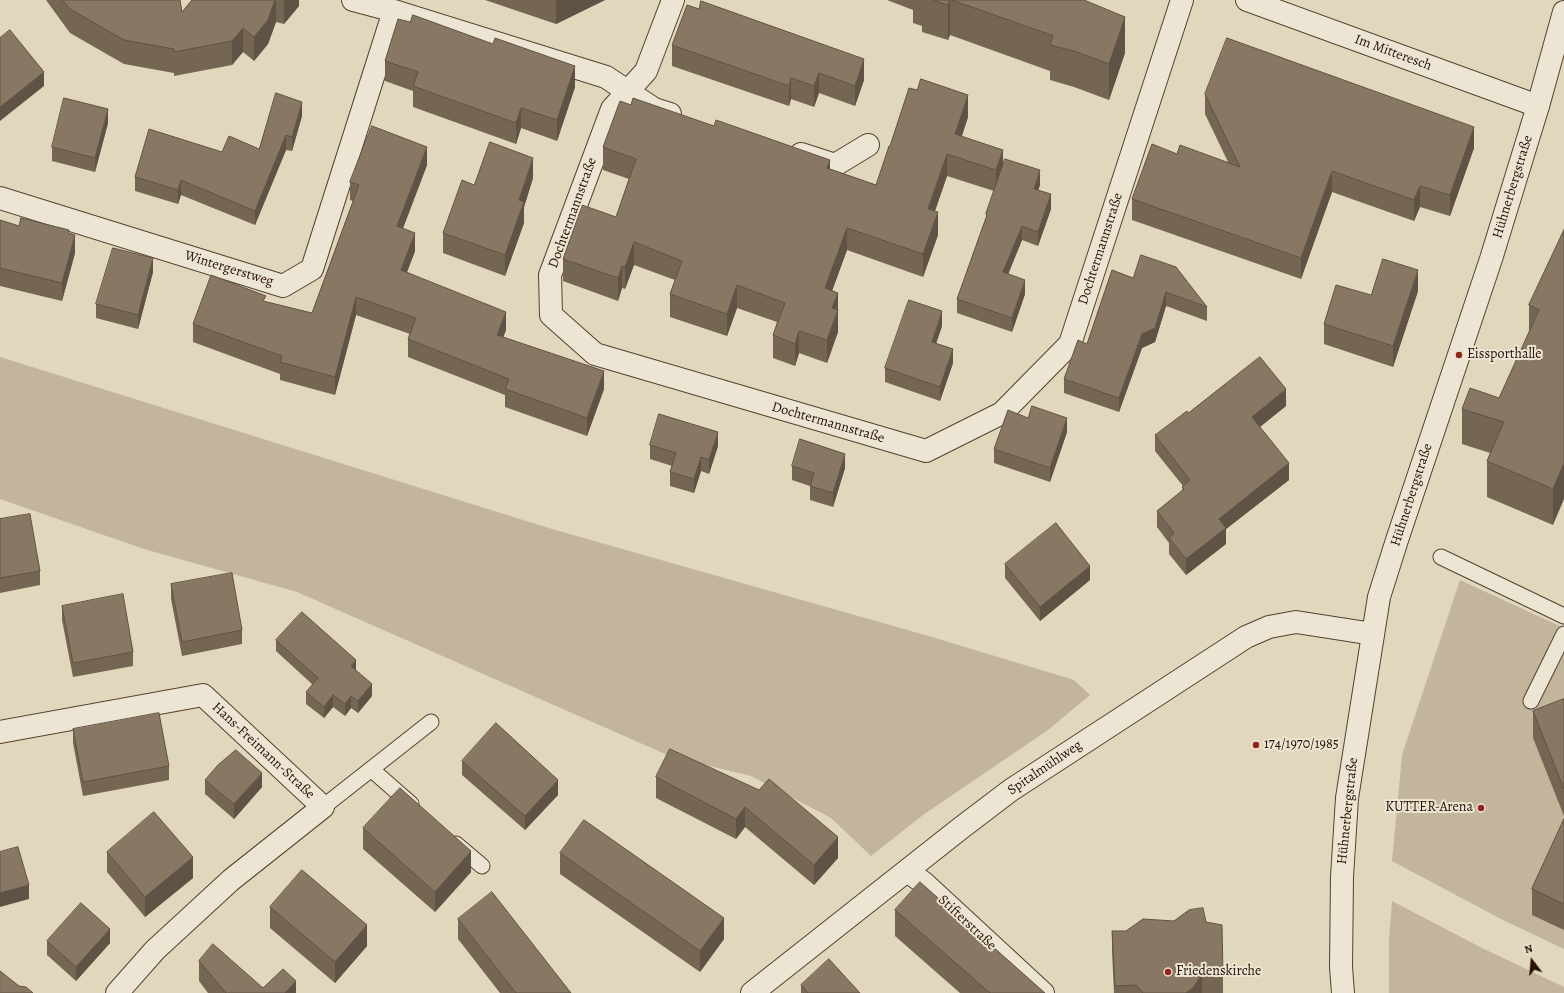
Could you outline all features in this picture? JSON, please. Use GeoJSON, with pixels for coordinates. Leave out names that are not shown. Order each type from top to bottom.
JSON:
{"type":"FeatureCollection","features":[{"type":"Feature","properties":{"kind":"street"},"geometry":{"type":"LineString","coordinates":[[353,0],[394,11],[606,77],[654,109],[692,120]]}},
{"type":"Feature","properties":{"kind":"street","name":"Dochtermannstraße"},"geometry":{"type":"LineString","coordinates":[[673,0],[646,71],[612,109],[550,275],[551,316],[595,354],[926,452],[1002,413],[1070,344],[1182,0]]}},
{"type":"Feature","properties":{"kind":"street","name":"Im Mitteresch"},"geometry":{"type":"LineString","coordinates":[[1247,0],[1538,106]]}},
{"type":"Feature","properties":{"kind":"street","name":"Wintergerstweg"},"geometry":{"type":"LineString","coordinates":[[0,198],[283,286],[312,268],[394,11]]}},
{"type":"Feature","properties":{"kind":"street","name":"Hühnerbergstraße"},"geometry":{"type":"LineString","coordinates":[[1342,993],[1342,877],[1347,798],[1379,597],[1491,259],[1538,106],[1564,12]]}},
{"type":"Feature","properties":{"kind":"street"},"geometry":{"type":"LineString","coordinates":[[782,148],[835,165],[868,145]]}},
{"type":"Feature","properties":{"kind":"street","name":"Spitalmühlweg"},"geometry":{"type":"LineString","coordinates":[[752,993],[1011,790],[1246,637],[1269,627],[1296,622],[1373,634]]}},
{"type":"Feature","properties":{"kind":"street","name":"Hans-Freimann-Straße"},"geometry":{"type":"LineString","coordinates":[[0,732],[203,695],[323,807],[231,880],[154,950],[118,993]]}},
{"type":"Feature","properties":{"kind":"street","name":"Stifterstraße"},"geometry":{"type":"LineString","coordinates":[[907,870],[924,883],[1043,993]]}},
{"type":"Feature","properties":{"kind":"lane"},"geometry":{"type":"LineString","coordinates":[[1441,556],[1564,616]]}},
{"type":"Feature","properties":{"kind":"lane"},"geometry":{"type":"LineString","coordinates":[[1530,701],[1564,634]]}},
{"type":"Feature","properties":{"kind":"lane"},"geometry":{"type":"LineString","coordinates":[[323,807],[431,722]]}},
{"type":"Feature","properties":{"kind":"lane"},"geometry":{"type":"LineString","coordinates":[[371,769],[424,815]]}},
{"type":"Feature","properties":{"kind":"lane"},"geometry":{"type":"LineString","coordinates":[[447,835],[482,866]]}},
{"type":"Feature","properties":{"kind":"shaded area"},"geometry":{"type":"Polygon","coordinates":[[[0,357],[552,529],[932,637],[1074,680],[1090,695],[1048,730],[923,815],[871,856],[831,818],[751,776],[672,757],[297,592],[144,549],[0,499],[0,357]]]}},
{"type":"Feature","properties":{"kind":"shaded area","name":"KUTTER-Arena"},"geometry":{"type":"Polygon","coordinates":[[[1460,580],[1564,628],[1564,949],[1501,919],[1392,861],[1402,755],[1460,580]]]}},
{"type":"Feature","properties":{"kind":"shaded area"},"geometry":{"type":"Polygon","coordinates":[[[1392,901],[1482,948],[1564,987],[1564,993],[1389,993],[1389,939],[1392,901]]]}},
{"type":"Feature","properties":{"kind":"building"},"geometry":{"type":"Polygon","coordinates":[[[63,0],[180,0],[182,12],[192,0],[275,0],[268,20],[254,37],[243,28],[232,41],[174,52],[174,49],[124,40],[70,9],[63,0]]]}},
{"type":"Feature","properties":{"kind":"building"},"geometry":{"type":"Polygon","coordinates":[[[934,0],[950,0],[948,5],[934,0]]]}},
{"type":"Feature","properties":{"kind":"building"},"geometry":{"type":"Polygon","coordinates":[[[952,0],[1084,0],[1125,17],[1109,64],[1074,51],[1050,45],[1053,36],[952,0]]]}},
{"type":"Feature","properties":{"kind":"building"},"geometry":{"type":"Polygon","coordinates":[[[701,1],[864,59],[855,86],[819,73],[814,86],[791,78],[789,86],[672,45],[687,5],[699,9],[701,1]]]}},
{"type":"Feature","properties":{"kind":"building"},"geometry":{"type":"Polygon","coordinates":[[[413,15],[493,44],[495,38],[575,66],[557,120],[521,108],[516,123],[413,86],[418,72],[385,61],[398,19],[410,22],[413,15]]]}},
{"type":"Feature","properties":{"kind":"building"},"geometry":{"type":"Polygon","coordinates":[[[10,30],[44,72],[0,107],[0,38],[10,30]]]}},
{"type":"Feature","properties":{"kind":"building"},"geometry":{"type":"Polygon","coordinates":[[[1227,38],[1474,127],[1450,195],[1420,186],[1414,200],[1332,171],[1301,258],[1132,199],[1152,144],[1177,154],[1180,145],[1240,167],[1205,94],[1227,38]]]}},
{"type":"Feature","properties":{"kind":"building"},"geometry":{"type":"Polygon","coordinates":[[[921,79],[968,95],[955,134],[1003,150],[996,170],[947,154],[928,209],[938,212],[923,254],[847,228],[825,288],[838,293],[832,308],[838,310],[827,340],[799,331],[795,344],[773,335],[785,303],[737,285],[727,314],[670,294],[682,261],[634,242],[625,267],[622,266],[618,278],[563,259],[582,205],[616,217],[636,159],[603,147],[620,101],[631,105],[633,98],[714,126],[716,120],[830,160],[827,168],[876,185],[909,88],[917,90],[921,79]]]}},
{"type":"Feature","properties":{"kind":"building"},"geometry":{"type":"Polygon","coordinates":[[[276,93],[302,102],[292,137],[286,135],[255,211],[181,180],[178,190],[135,177],[149,129],[222,152],[229,136],[259,149],[276,93]]]}},
{"type":"Feature","properties":{"kind":"building"},"geometry":{"type":"Polygon","coordinates":[[[64,98],[108,109],[95,158],[52,147],[64,98]]]}},
{"type":"Feature","properties":{"kind":"building"},"geometry":{"type":"Polygon","coordinates":[[[372,126],[427,147],[397,226],[415,233],[401,270],[506,312],[497,335],[604,371],[587,418],[505,389],[509,379],[408,339],[416,318],[356,297],[335,377],[280,362],[282,356],[193,324],[211,275],[266,296],[263,301],[312,313],[359,185],[350,182],[372,126]]]}},
{"type":"Feature","properties":{"kind":"building"},"geometry":{"type":"Polygon","coordinates":[[[490,142],[533,158],[519,200],[524,202],[505,255],[443,233],[462,180],[474,185],[490,142]]]}},
{"type":"Feature","properties":{"kind":"building"},"geometry":{"type":"Polygon","coordinates":[[[1005,159],[1040,170],[1034,189],[1051,194],[1038,232],[1022,226],[1003,272],[1025,280],[1012,318],[957,299],[1005,159]]]}},
{"type":"Feature","properties":{"kind":"building"},"geometry":{"type":"Polygon","coordinates":[[[21,218],[69,230],[68,233],[75,235],[62,283],[0,268],[0,220],[19,226],[21,218]]]}},
{"type":"Feature","properties":{"kind":"building"},"geometry":{"type":"Polygon","coordinates":[[[1564,230],[1564,463],[1553,489],[1487,461],[1504,422],[1462,409],[1470,388],[1499,398],[1539,310],[1529,305],[1564,230]]]}},
{"type":"Feature","properties":{"kind":"building"},"geometry":{"type":"Polygon","coordinates":[[[113,248],[153,258],[138,315],[96,304],[113,248]]]}},
{"type":"Feature","properties":{"kind":"building"},"geometry":{"type":"Polygon","coordinates":[[[1141,255],[1176,267],[1207,307],[1166,292],[1155,328],[1142,334],[1119,398],[1064,379],[1078,340],[1087,344],[1112,270],[1133,278],[1141,255]]]}},
{"type":"Feature","properties":{"kind":"building"},"geometry":{"type":"Polygon","coordinates":[[[1383,259],[1418,270],[1393,346],[1324,324],[1336,285],[1371,295],[1383,259]]]}},
{"type":"Feature","properties":{"kind":"building"},"geometry":{"type":"Polygon","coordinates":[[[909,300],[942,311],[932,342],[953,349],[940,387],[885,368],[909,300]]]}},
{"type":"Feature","properties":{"kind":"building"},"geometry":{"type":"Polygon","coordinates":[[[1260,357],[1286,389],[1252,417],[1289,463],[1219,519],[1226,528],[1186,559],[1169,538],[1174,533],[1157,511],[1184,489],[1182,487],[1190,480],[1155,435],[1187,411],[1188,413],[1260,357]]]}},
{"type":"Feature","properties":{"kind":"building"},"geometry":{"type":"Polygon","coordinates":[[[1032,406],[1067,418],[1050,468],[994,449],[1008,410],[1028,418],[1032,406]]]}},
{"type":"Feature","properties":{"kind":"building"},"geometry":{"type":"Polygon","coordinates":[[[659,414],[718,432],[709,460],[701,457],[694,479],[670,472],[676,453],[650,445],[659,414]]]}},
{"type":"Feature","properties":{"kind":"building"},"geometry":{"type":"Polygon","coordinates":[[[800,439],[845,454],[833,493],[810,486],[814,473],[792,466],[800,439]]]}},
{"type":"Feature","properties":{"kind":"building"},"geometry":{"type":"Polygon","coordinates":[[[30,514],[40,571],[0,578],[0,519],[30,514]]]}},
{"type":"Feature","properties":{"kind":"building"},"geometry":{"type":"Polygon","coordinates":[[[1056,523],[1090,566],[1040,607],[1005,564],[1056,523]]]}},
{"type":"Feature","properties":{"kind":"building"},"geometry":{"type":"Polygon","coordinates":[[[232,573],[242,630],[182,642],[171,584],[232,573]]]}},
{"type":"Feature","properties":{"kind":"building"},"geometry":{"type":"Polygon","coordinates":[[[123,594],[133,652],[73,663],[62,606],[123,594]]]}},
{"type":"Feature","properties":{"kind":"building"},"geometry":{"type":"Polygon","coordinates":[[[302,612],[356,660],[351,666],[372,684],[358,701],[351,696],[345,704],[333,695],[324,707],[306,692],[318,678],[276,640],[302,612]]]}},
{"type":"Feature","properties":{"kind":"building"},"geometry":{"type":"Polygon","coordinates":[[[1564,699],[1564,789],[1533,711],[1564,699]]]}},
{"type":"Feature","properties":{"kind":"building"},"geometry":{"type":"Polygon","coordinates":[[[159,713],[169,766],[83,782],[73,729],[159,713]]]}},
{"type":"Feature","properties":{"kind":"building"},"geometry":{"type":"Polygon","coordinates":[[[496,723],[558,780],[525,816],[462,761],[496,723]]]}},
{"type":"Feature","properties":{"kind":"building"},"geometry":{"type":"Polygon","coordinates":[[[670,749],[759,790],[769,779],[838,837],[814,865],[745,807],[736,819],[656,777],[670,749]]]}},
{"type":"Feature","properties":{"kind":"building"},"geometry":{"type":"Polygon","coordinates":[[[236,750],[262,773],[234,804],[205,780],[218,765],[236,750]]]}},
{"type":"Feature","properties":{"kind":"building"},"geometry":{"type":"Polygon","coordinates":[[[400,788],[471,851],[435,892],[363,828],[400,788]]]}},
{"type":"Feature","properties":{"kind":"building"},"geometry":{"type":"Polygon","coordinates":[[[154,812],[193,857],[145,897],[107,852],[154,812]]]}},
{"type":"Feature","properties":{"kind":"building"},"geometry":{"type":"Polygon","coordinates":[[[1564,819],[1564,904],[1532,889],[1564,819]]]}},
{"type":"Feature","properties":{"kind":"building"},"geometry":{"type":"Polygon","coordinates":[[[584,820],[724,918],[700,951],[560,853],[584,820]]]}},
{"type":"Feature","properties":{"kind":"building"},"geometry":{"type":"Polygon","coordinates":[[[18,847],[29,885],[0,893],[0,852],[18,847]]]}},
{"type":"Feature","properties":{"kind":"building"},"geometry":{"type":"Polygon","coordinates":[[[302,870],[367,925],[335,962],[270,907],[302,870]]]}},
{"type":"Feature","properties":{"kind":"building"},"geometry":{"type":"Polygon","coordinates":[[[920,882],[1045,993],[990,993],[895,910],[920,882]]]}},
{"type":"Feature","properties":{"kind":"building"},"geometry":{"type":"Polygon","coordinates":[[[492,892],[571,993],[516,993],[458,919],[492,892]]]}},
{"type":"Feature","properties":{"kind":"building"},"geometry":{"type":"Polygon","coordinates":[[[81,903],[110,929],[76,967],[47,941],[81,903]]]}},
{"type":"Feature","properties":{"kind":"building","name":"Friedenskirche"},"geometry":{"type":"Polygon","coordinates":[[[1203,908],[1206,922],[1222,925],[1223,975],[1202,974],[1193,988],[1186,993],[1143,993],[1136,985],[1115,986],[1112,931],[1126,931],[1143,919],[1174,921],[1189,910],[1203,908]]]}},
{"type":"Feature","properties":{"kind":"building"},"geometry":{"type":"Polygon","coordinates":[[[213,944],[263,988],[283,969],[296,981],[285,993],[226,993],[199,961],[213,944]]]}},
{"type":"Feature","properties":{"kind":"building"},"geometry":{"type":"Polygon","coordinates":[[[829,959],[860,993],[808,993],[801,985],[829,959]]]}},
{"type":"Feature","properties":{"kind":"building"},"geometry":{"type":"Polygon","coordinates":[[[0,971],[19,986],[26,987],[33,993],[0,993],[0,971]]]}},
{"type":"Feature","properties":{"kind":"place","name":"Eissporthalle"},"geometry":{"type":"Point","coordinates":[1459,355]}},
{"type":"Feature","properties":{"kind":"place","name":"174/1970/1985"},"geometry":{"type":"Point","coordinates":[1256,745]}},
{"type":"Feature","properties":{"kind":"place","name":"KUTTER-Arena"},"geometry":{"type":"Point","coordinates":[1481,808]}},
{"type":"Feature","properties":{"kind":"place","name":"Friedenskirche"},"geometry":{"type":"Point","coordinates":[1168,972]}}]}
